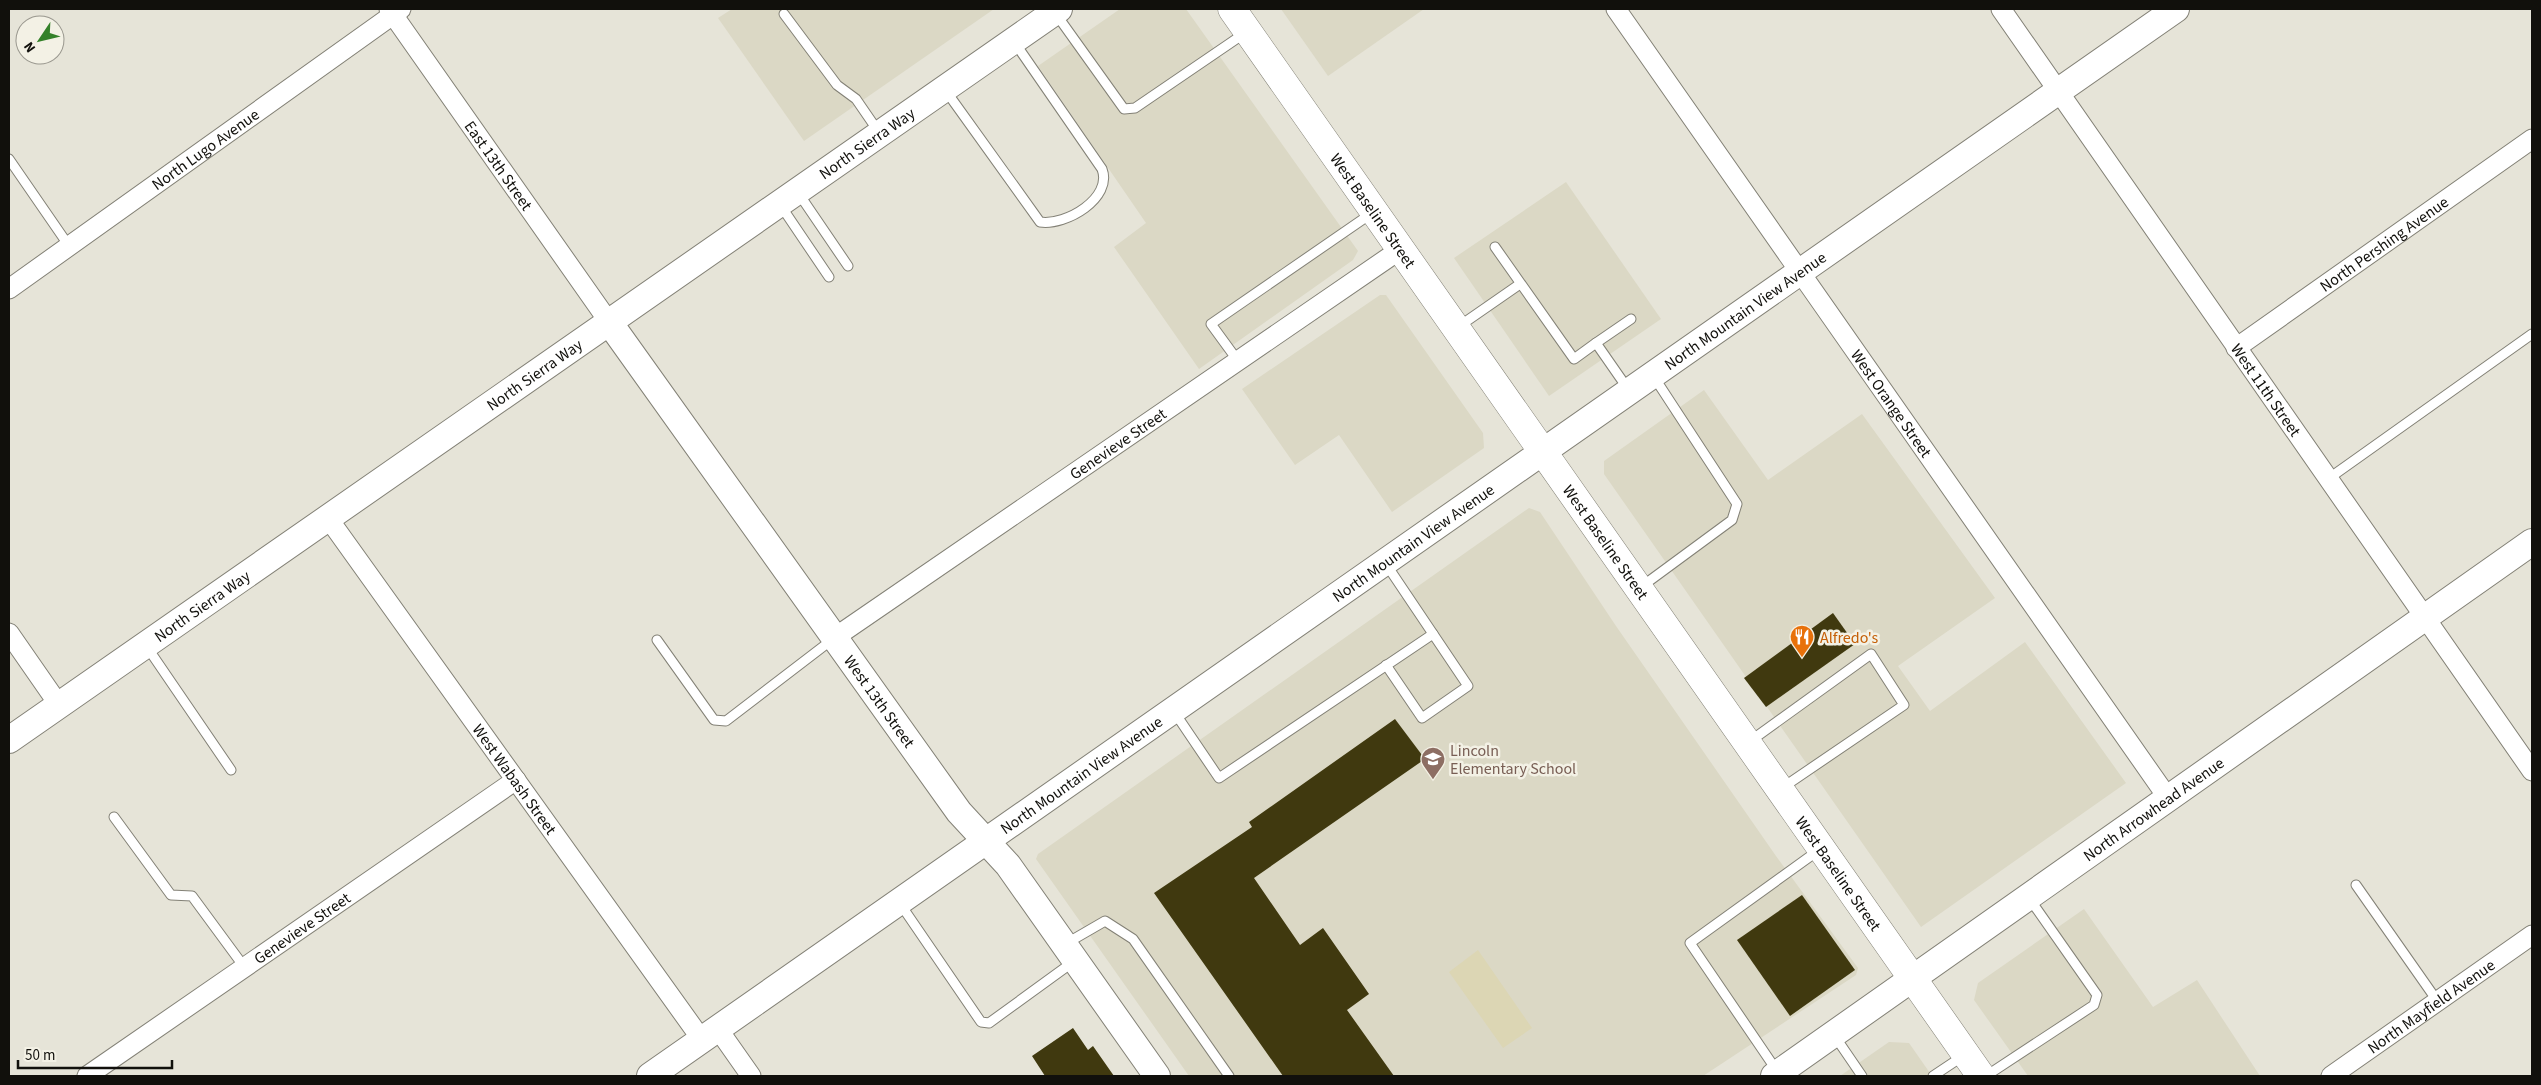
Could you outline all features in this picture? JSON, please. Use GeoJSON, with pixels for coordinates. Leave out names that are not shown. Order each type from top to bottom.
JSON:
{"type":"FeatureCollection","features":[{"type":"Feature","properties":{"kind":"main road","name":"West Baseline Street"},"geometry":{"type":"LineString","coordinates":[[1232,9],[1981,1076]]}},
{"type":"Feature","properties":{"kind":"street","name":"West Orange Street"},"geometry":{"type":"LineString","coordinates":[[1616,9],[2168,798]]}},
{"type":"Feature","properties":{"kind":"street","name":"West 11th Street"},"geometry":{"type":"LineString","coordinates":[[2001,9],[2532,771]]}},
{"type":"Feature","properties":{"kind":"street","name":"North Mountain View Avenue"},"geometry":{"type":"LineString","coordinates":[[650,1076],[2176,9]]}},
{"type":"Feature","properties":{"kind":"street","name":"North Sierra Way"},"geometry":{"type":"LineString","coordinates":[[9,740],[1057,10]]}},
{"type":"Feature","properties":{"kind":"street","name":"North Lugo Avenue"},"geometry":{"type":"LineString","coordinates":[[9,289],[394,11]]}},
{"type":"Feature","properties":{"kind":"street","name":"East 13th Street"},"geometry":{"type":"LineString","coordinates":[[394,11],[609,322]]}},
{"type":"Feature","properties":{"kind":"street","name":"North Pershing Avenue"},"geometry":{"type":"LineString","coordinates":[[2236,348],[2532,139]]}},
{"type":"Feature","properties":{"kind":"street","name":"Genevieve Street"},"geometry":{"type":"LineString","coordinates":[[834,638],[1401,250]]}},
{"type":"Feature","properties":{"kind":"street","name":"West 13th Street"},"geometry":{"type":"LineString","coordinates":[[609,322],[959,812],[1008,865],[1157,1076]]}},
{"type":"Feature","properties":{"kind":"street","name":"West Wabash Street"},"geometry":{"type":"LineString","coordinates":[[328,518],[516,780],[710,1034],[751,1076]]}},
{"type":"Feature","properties":{"kind":"street","name":"North Arrowhead Avenue"},"geometry":{"type":"LineString","coordinates":[[1776,1075],[2532,542]]}},
{"type":"Feature","properties":{"kind":"street"},"geometry":{"type":"LineString","coordinates":[[9,633],[59,705]]}},
{"type":"Feature","properties":{"kind":"street","name":"Genevieve Street"},"geometry":{"type":"LineString","coordinates":[[88,1076],[516,780]]}},
{"type":"Feature","properties":{"kind":"street","name":"North Mayfield Avenue"},"geometry":{"type":"LineString","coordinates":[[2331,1076],[2532,935]]}},
{"type":"Feature","properties":{"kind":"lane"},"geometry":{"type":"LineString","coordinates":[[1057,10],[1124,109],[1136,108],[1248,31]]}},
{"type":"Feature","properties":{"kind":"lane"},"geometry":{"type":"LineString","coordinates":[[784,14],[838,86],[856,99],[880,134]]}},
{"type":"Feature","properties":{"kind":"lane"},"geometry":{"type":"LineString","coordinates":[[944,89],[1040,222],[1060,220],[1093,202],[1104,184],[1102,169],[1014,41]]}},
{"type":"Feature","properties":{"kind":"lane"},"geometry":{"type":"LineString","coordinates":[[9,159],[69,246]]}},
{"type":"Feature","properties":{"kind":"lane"},"geometry":{"type":"LineString","coordinates":[[788,198],[848,266]]}},
{"type":"Feature","properties":{"kind":"lane"},"geometry":{"type":"LineString","coordinates":[[788,198],[829,278]]}},
{"type":"Feature","properties":{"kind":"lane"},"geometry":{"type":"LineString","coordinates":[[1238,361],[1211,324],[1374,211]]}},
{"type":"Feature","properties":{"kind":"lane"},"geometry":{"type":"LineString","coordinates":[[1495,247],[1574,359],[1631,319]]}},
{"type":"Feature","properties":{"kind":"lane"},"geometry":{"type":"LineString","coordinates":[[1456,328],[1520,284]]}},
{"type":"Feature","properties":{"kind":"lane"},"geometry":{"type":"LineString","coordinates":[[2328,479],[2532,334]]}},
{"type":"Feature","properties":{"kind":"lane"},"geometry":{"type":"LineString","coordinates":[[1596,343],[1630,391]]}},
{"type":"Feature","properties":{"kind":"lane"},"geometry":{"type":"LineString","coordinates":[[1639,589],[1732,520],[1737,504],[1652,376]]}},
{"type":"Feature","properties":{"kind":"lane"},"geometry":{"type":"LineString","coordinates":[[1385,563],[1468,686],[1422,718],[1386,665]]}},
{"type":"Feature","properties":{"kind":"lane"},"geometry":{"type":"LineString","coordinates":[[1173,711],[1219,778],[1433,634]]}},
{"type":"Feature","properties":{"kind":"lane"},"geometry":{"type":"LineString","coordinates":[[657,640],[714,720],[726,720],[834,638]]}},
{"type":"Feature","properties":{"kind":"lane"},"geometry":{"type":"LineString","coordinates":[[145,645],[231,770]]}},
{"type":"Feature","properties":{"kind":"lane"},"geometry":{"type":"LineString","coordinates":[[1747,743],[1872,654],[1904,705],[1780,790]]}},
{"type":"Feature","properties":{"kind":"lane"},"geometry":{"type":"LineString","coordinates":[[114,817],[171,895],[192,896],[245,968]]}},
{"type":"Feature","properties":{"kind":"lane"},"geometry":{"type":"LineString","coordinates":[[1776,1075],[1690,943],[1821,849]]}},
{"type":"Feature","properties":{"kind":"lane"},"geometry":{"type":"LineString","coordinates":[[2356,885],[2438,1002]]}},
{"type":"Feature","properties":{"kind":"lane"},"geometry":{"type":"LineString","coordinates":[[1986,1076],[2094,1005],[2097,995],[2029,898]]}},
{"type":"Feature","properties":{"kind":"lane"},"geometry":{"type":"LineString","coordinates":[[899,902],[981,1022],[989,1023],[1105,921],[1133,939],[1229,1076]]}},
{"type":"Feature","properties":{"kind":"lane"},"geometry":{"type":"LineString","coordinates":[[1834,1035],[1862,1076]]}},
{"type":"Feature","properties":{"kind":"lane"},"geometry":{"type":"LineString","coordinates":[[1934,1076],[1965,1054]]}},
{"type":"Feature","properties":{"kind":"shaded area"},"geometry":{"type":"Polygon","coordinates":[[[732,9],[994,9],[804,141],[718,18],[732,9]]]}},
{"type":"Feature","properties":{"kind":"shaded area"},"geometry":{"type":"Polygon","coordinates":[[[1120,9],[1186,9],[1358,251],[1353,260],[1199,369],[1114,247],[1146,223],[1038,66],[1120,9]]]}},
{"type":"Feature","properties":{"kind":"shaded area"},"geometry":{"type":"Polygon","coordinates":[[[1281,9],[1424,9],[1328,76],[1281,9]]]}},
{"type":"Feature","properties":{"kind":"shaded area"},"geometry":{"type":"Polygon","coordinates":[[[1566,182],[1661,319],[1549,396],[1454,258],[1566,182]]]}},
{"type":"Feature","properties":{"kind":"shaded area"},"geometry":{"type":"Polygon","coordinates":[[[1380,295],[1386,295],[1483,433],[1484,448],[1392,512],[1339,435],[1295,465],[1242,389],[1380,295]]]}},
{"type":"Feature","properties":{"kind":"shaded area"},"geometry":{"type":"Polygon","coordinates":[[[1704,390],[1768,480],[1862,414],[1995,598],[1898,666],[1930,711],[2025,642],[2126,783],[1921,927],[1604,474],[1604,461],[1704,390]]]}},
{"type":"Feature","properties":{"kind":"shaded area","name":"Lincoln Elementary School"},"geometry":{"type":"Polygon","coordinates":[[[1529,508],[1540,512],[1616,626],[1776,856],[1858,968],[1856,975],[1703,1076],[1189,1076],[1036,859],[1038,854],[1529,508]]]}},
{"type":"Feature","properties":{"kind":"shaded area"},"geometry":{"type":"Polygon","coordinates":[[[2084,909],[2153,1007],[2197,980],[2260,1076],[2028,1076],[1974,1000],[1978,983],[2084,909]]]}},
{"type":"Feature","properties":{"kind":"shaded area"},"geometry":{"type":"Polygon","coordinates":[[[1478,950],[1532,1028],[1503,1048],[1449,972],[1478,950]]]}},
{"type":"Feature","properties":{"kind":"shaded area"},"geometry":{"type":"Polygon","coordinates":[[[1889,1042],[1909,1043],[1932,1076],[1840,1076],[1889,1042]]]}},
{"type":"Feature","properties":{"kind":"building","name":"Alfredo's"},"geometry":{"type":"Polygon","coordinates":[[[1833,613],[1855,644],[1766,707],[1744,678],[1833,613]]]}},
{"type":"Feature","properties":{"kind":"building"},"geometry":{"type":"Polygon","coordinates":[[[1395,719],[1425,759],[1254,878],[1300,945],[1323,928],[1369,994],[1347,1010],[1394,1076],[1283,1076],[1154,893],[1252,827],[1249,822],[1395,719]]]}},
{"type":"Feature","properties":{"kind":"building"},"geometry":{"type":"Polygon","coordinates":[[[1802,895],[1855,970],[1790,1016],[1737,940],[1802,895]]]}},
{"type":"Feature","properties":{"kind":"building"},"geometry":{"type":"Polygon","coordinates":[[[1073,1028],[1088,1050],[1093,1046],[1114,1076],[1045,1076],[1032,1056],[1073,1028]]]}},
{"type":"Feature","properties":{"kind":"place","name":"Alfredo's"},"geometry":{"type":"Point","coordinates":[1802,658]}},
{"type":"Feature","properties":{"kind":"place","name":"Lincoln Elementary School"},"geometry":{"type":"Point","coordinates":[1433,780]}}]}
